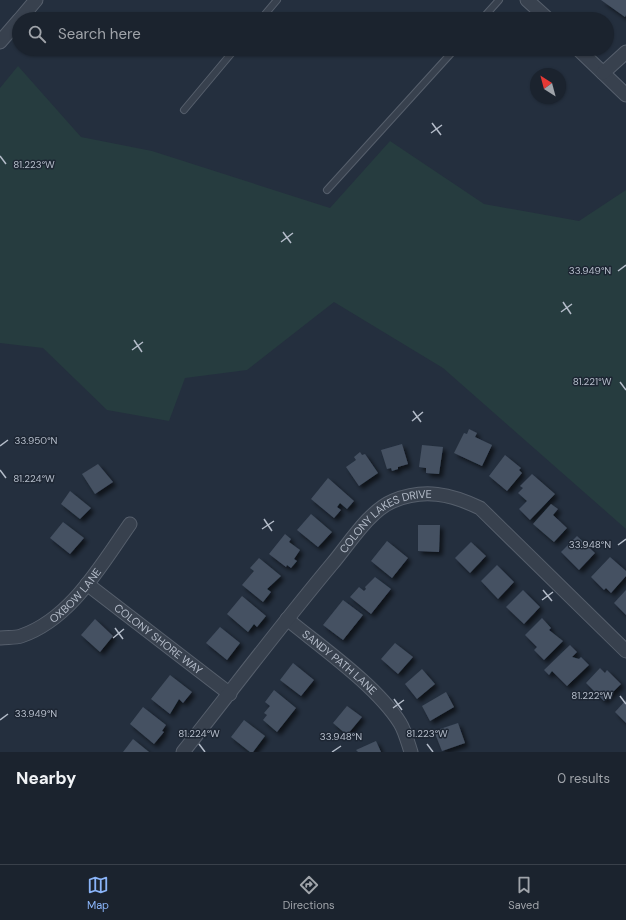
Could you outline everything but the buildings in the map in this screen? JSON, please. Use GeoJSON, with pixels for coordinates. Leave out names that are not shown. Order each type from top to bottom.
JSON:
{"type":"FeatureCollection","features":[{"type":"Feature","properties":{"kind":"street"},"geometry":{"type":"LineString","coordinates":[[25,12],[36,0]]}},
{"type":"Feature","properties":{"kind":"street"},"geometry":{"type":"LineString","coordinates":[[526,0],[540,12]]}},
{"type":"Feature","properties":{"kind":"street"},"geometry":{"type":"LineString","coordinates":[[0,42],[12,27]]}},
{"type":"Feature","properties":{"kind":"street"},"geometry":{"type":"LineString","coordinates":[[603,73],[626,52]]}},
{"type":"Feature","properties":{"kind":"street"},"geometry":{"type":"LineString","coordinates":[[585,56],[626,95]]}},
{"type":"Feature","properties":{"kind":"street","name":"COLONY LAKES DRIVE"},"geometry":{"type":"LineString","coordinates":[[183,752],[230,694],[287,619],[373,514],[392,501],[428,492],[460,498],[480,508],[626,651]]}},
{"type":"Feature","properties":{"kind":"street","name":"OXBOW LANE"},"geometry":{"type":"LineString","coordinates":[[0,638],[20,636],[48,623],[68,605],[87,584],[130,524]]}},
{"type":"Feature","properties":{"kind":"street","name":"COLONY SHORE WAY"},"geometry":{"type":"LineString","coordinates":[[87,584],[230,694]]}},
{"type":"Feature","properties":{"kind":"street","name":"SANDY PATH LANE"},"geometry":{"type":"LineString","coordinates":[[287,619],[382,700],[401,724],[411,752]]}},
{"type":"Feature","properties":{"kind":"lane"},"geometry":{"type":"LineString","coordinates":[[267,12],[277,0]]}},
{"type":"Feature","properties":{"kind":"lane"},"geometry":{"type":"LineString","coordinates":[[488,12],[499,0]]}},
{"type":"Feature","properties":{"kind":"lane"},"geometry":{"type":"LineString","coordinates":[[184,110],[229,56]]}},
{"type":"Feature","properties":{"kind":"lane"},"geometry":{"type":"LineString","coordinates":[[327,190],[449,56]]}},
{"type":"Feature","properties":{"kind":"green space"},"geometry":{"type":"Polygon","coordinates":[[[18,66],[81,137],[152,151],[330,208],[390,141],[484,204],[579,221],[626,190],[626,529],[443,368],[334,302],[247,370],[185,378],[169,421],[107,410],[43,348],[0,343],[0,88],[18,66]]]}}]}
